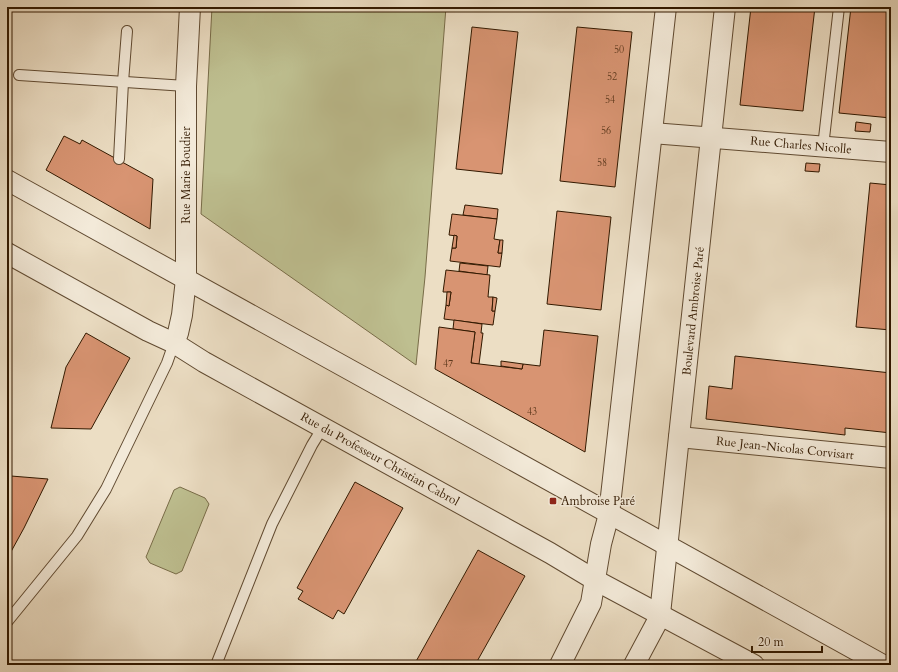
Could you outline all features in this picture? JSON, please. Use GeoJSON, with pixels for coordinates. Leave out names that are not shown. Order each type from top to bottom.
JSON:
{"type":"FeatureCollection","features":[{"type":"Feature","properties":{"kind":"street","name":"Rue Marie Boudier"},"geometry":{"type":"LineString","coordinates":[[174,343],[182,315],[186,279],[186,86],[190,7]]}},
{"type":"Feature","properties":{"kind":"street"},"geometry":{"type":"LineString","coordinates":[[560,665],[591,603],[601,544],[609,514],[666,7]]}},
{"type":"Feature","properties":{"kind":"street","name":"Boulevard Ambroise Paré"},"geometry":{"type":"LineString","coordinates":[[634,665],[660,614],[725,7]]}},
{"type":"Feature","properties":{"kind":"street","name":"Rue Charles Nicolle"},"geometry":{"type":"LineString","coordinates":[[652,133],[891,152]]}},
{"type":"Feature","properties":{"kind":"street"},"geometry":{"type":"LineString","coordinates":[[7,180],[883,665]]}},
{"type":"Feature","properties":{"kind":"street","name":"Rue du Professeur Christian Cabrol"},"geometry":{"type":"LineString","coordinates":[[7,253],[148,331],[174,343],[204,362],[550,553],[595,580],[754,665]]}},
{"type":"Feature","properties":{"kind":"street","name":"Rue Jean-Nicolas Corvisart"},"geometry":{"type":"LineString","coordinates":[[679,437],[891,458]]}},
{"type":"Feature","properties":{"kind":"lane"},"geometry":{"type":"LineString","coordinates":[[823,147],[838,7]]}},
{"type":"Feature","properties":{"kind":"lane"},"geometry":{"type":"LineString","coordinates":[[119,159],[122,82],[127,31]]}},
{"type":"Feature","properties":{"kind":"lane"},"geometry":{"type":"LineString","coordinates":[[19,75],[186,86]]}},
{"type":"Feature","properties":{"kind":"lane"},"geometry":{"type":"LineString","coordinates":[[7,622],[77,536],[106,489],[167,364],[174,343]]}},
{"type":"Feature","properties":{"kind":"lane"},"geometry":{"type":"LineString","coordinates":[[216,665],[272,524],[312,445],[323,427]]}},
{"type":"Feature","properties":{"kind":"green space"},"geometry":{"type":"Polygon","coordinates":[[[212,7],[446,7],[425,277],[416,365],[201,214],[212,7]]]}},
{"type":"Feature","properties":{"kind":"green space"},"geometry":{"type":"Polygon","coordinates":[[[180,487],[205,498],[209,504],[182,571],[176,574],[150,563],[146,557],[174,490],[180,487]]]}},
{"type":"Feature","properties":{"kind":"building"},"geometry":{"type":"Polygon","coordinates":[[[751,7],[815,7],[803,111],[740,105],[751,7]]]}},
{"type":"Feature","properties":{"kind":"building"},"geometry":{"type":"Polygon","coordinates":[[[851,7],[891,7],[891,118],[839,113],[851,7]]]}},
{"type":"Feature","properties":{"kind":"building"},"geometry":{"type":"Polygon","coordinates":[[[472,27],[518,32],[502,174],[456,169],[472,27]]]}},
{"type":"Feature","properties":{"kind":"building"},"geometry":{"type":"Polygon","coordinates":[[[577,27],[632,32],[615,187],[560,181],[577,27]]]}},
{"type":"Feature","properties":{"kind":"building"},"geometry":{"type":"Polygon","coordinates":[[[856,122],[871,124],[870,132],[855,131],[856,122]]]}},
{"type":"Feature","properties":{"kind":"building"},"geometry":{"type":"Polygon","coordinates":[[[64,136],[80,144],[82,140],[153,179],[150,229],[46,170],[64,136]]]}},
{"type":"Feature","properties":{"kind":"building"},"geometry":{"type":"Polygon","coordinates":[[[806,163],[820,164],[819,172],[805,171],[806,163]]]}},
{"type":"Feature","properties":{"kind":"building"},"geometry":{"type":"Polygon","coordinates":[[[870,183],[891,185],[891,330],[856,327],[870,183]]]}},
{"type":"Feature","properties":{"kind":"building"},"geometry":{"type":"Polygon","coordinates":[[[465,205],[498,209],[497,219],[463,215],[465,205]]]}},
{"type":"Feature","properties":{"kind":"building"},"geometry":{"type":"Polygon","coordinates":[[[557,211],[611,217],[601,310],[547,304],[557,211]]]}},
{"type":"Feature","properties":{"kind":"building"},"geometry":{"type":"Polygon","coordinates":[[[452,214],[497,219],[494,239],[500,240],[498,253],[502,253],[500,267],[450,261],[452,248],[456,248],[457,236],[449,235],[452,214]]]}},
{"type":"Feature","properties":{"kind":"building"},"geometry":{"type":"Polygon","coordinates":[[[454,235],[457,236],[456,248],[452,248],[454,235]]]}},
{"type":"Feature","properties":{"kind":"building"},"geometry":{"type":"Polygon","coordinates":[[[500,240],[503,240],[502,253],[498,253],[500,240]]]}},
{"type":"Feature","properties":{"kind":"building"},"geometry":{"type":"Polygon","coordinates":[[[460,263],[488,266],[487,275],[459,271],[460,263]]]}},
{"type":"Feature","properties":{"kind":"building"},"geometry":{"type":"Polygon","coordinates":[[[446,270],[490,275],[488,297],[493,297],[492,311],[495,311],[493,325],[444,319],[446,305],[449,306],[451,292],[443,292],[446,270]]]}},
{"type":"Feature","properties":{"kind":"building"},"geometry":{"type":"Polygon","coordinates":[[[447,292],[451,292],[449,306],[446,305],[447,292]]]}},
{"type":"Feature","properties":{"kind":"building"},"geometry":{"type":"Polygon","coordinates":[[[493,297],[497,298],[495,311],[492,311],[493,297]]]}},
{"type":"Feature","properties":{"kind":"building"},"geometry":{"type":"Polygon","coordinates":[[[454,320],[482,324],[481,333],[483,333],[479,364],[471,363],[475,332],[453,329],[454,320]]]}},
{"type":"Feature","properties":{"kind":"building"},"geometry":{"type":"Polygon","coordinates":[[[439,327],[475,332],[471,363],[522,369],[523,364],[540,366],[544,330],[598,336],[585,452],[435,369],[439,327]]]}},
{"type":"Feature","properties":{"kind":"building"},"geometry":{"type":"Polygon","coordinates":[[[86,333],[130,358],[91,429],[51,428],[66,367],[86,333]]]}},
{"type":"Feature","properties":{"kind":"building"},"geometry":{"type":"Polygon","coordinates":[[[735,356],[891,373],[891,433],[845,428],[845,435],[706,419],[709,386],[732,389],[735,356]]]}},
{"type":"Feature","properties":{"kind":"building"},"geometry":{"type":"Polygon","coordinates":[[[501,361],[523,364],[522,369],[501,366],[501,361]]]}},
{"type":"Feature","properties":{"kind":"building"},"geometry":{"type":"Polygon","coordinates":[[[11,476],[48,479],[7,559],[7,481],[11,476]]]}},
{"type":"Feature","properties":{"kind":"building"},"geometry":{"type":"Polygon","coordinates":[[[355,482],[403,508],[344,614],[338,610],[333,619],[298,599],[303,591],[297,588],[355,482]]]}},
{"type":"Feature","properties":{"kind":"building"},"geometry":{"type":"Polygon","coordinates":[[[478,550],[525,576],[475,665],[414,665],[478,550]]]}},
{"type":"Feature","properties":{"kind":"place","name":"Ambroise Paré"},"geometry":{"type":"Point","coordinates":[553,501]}}]}
